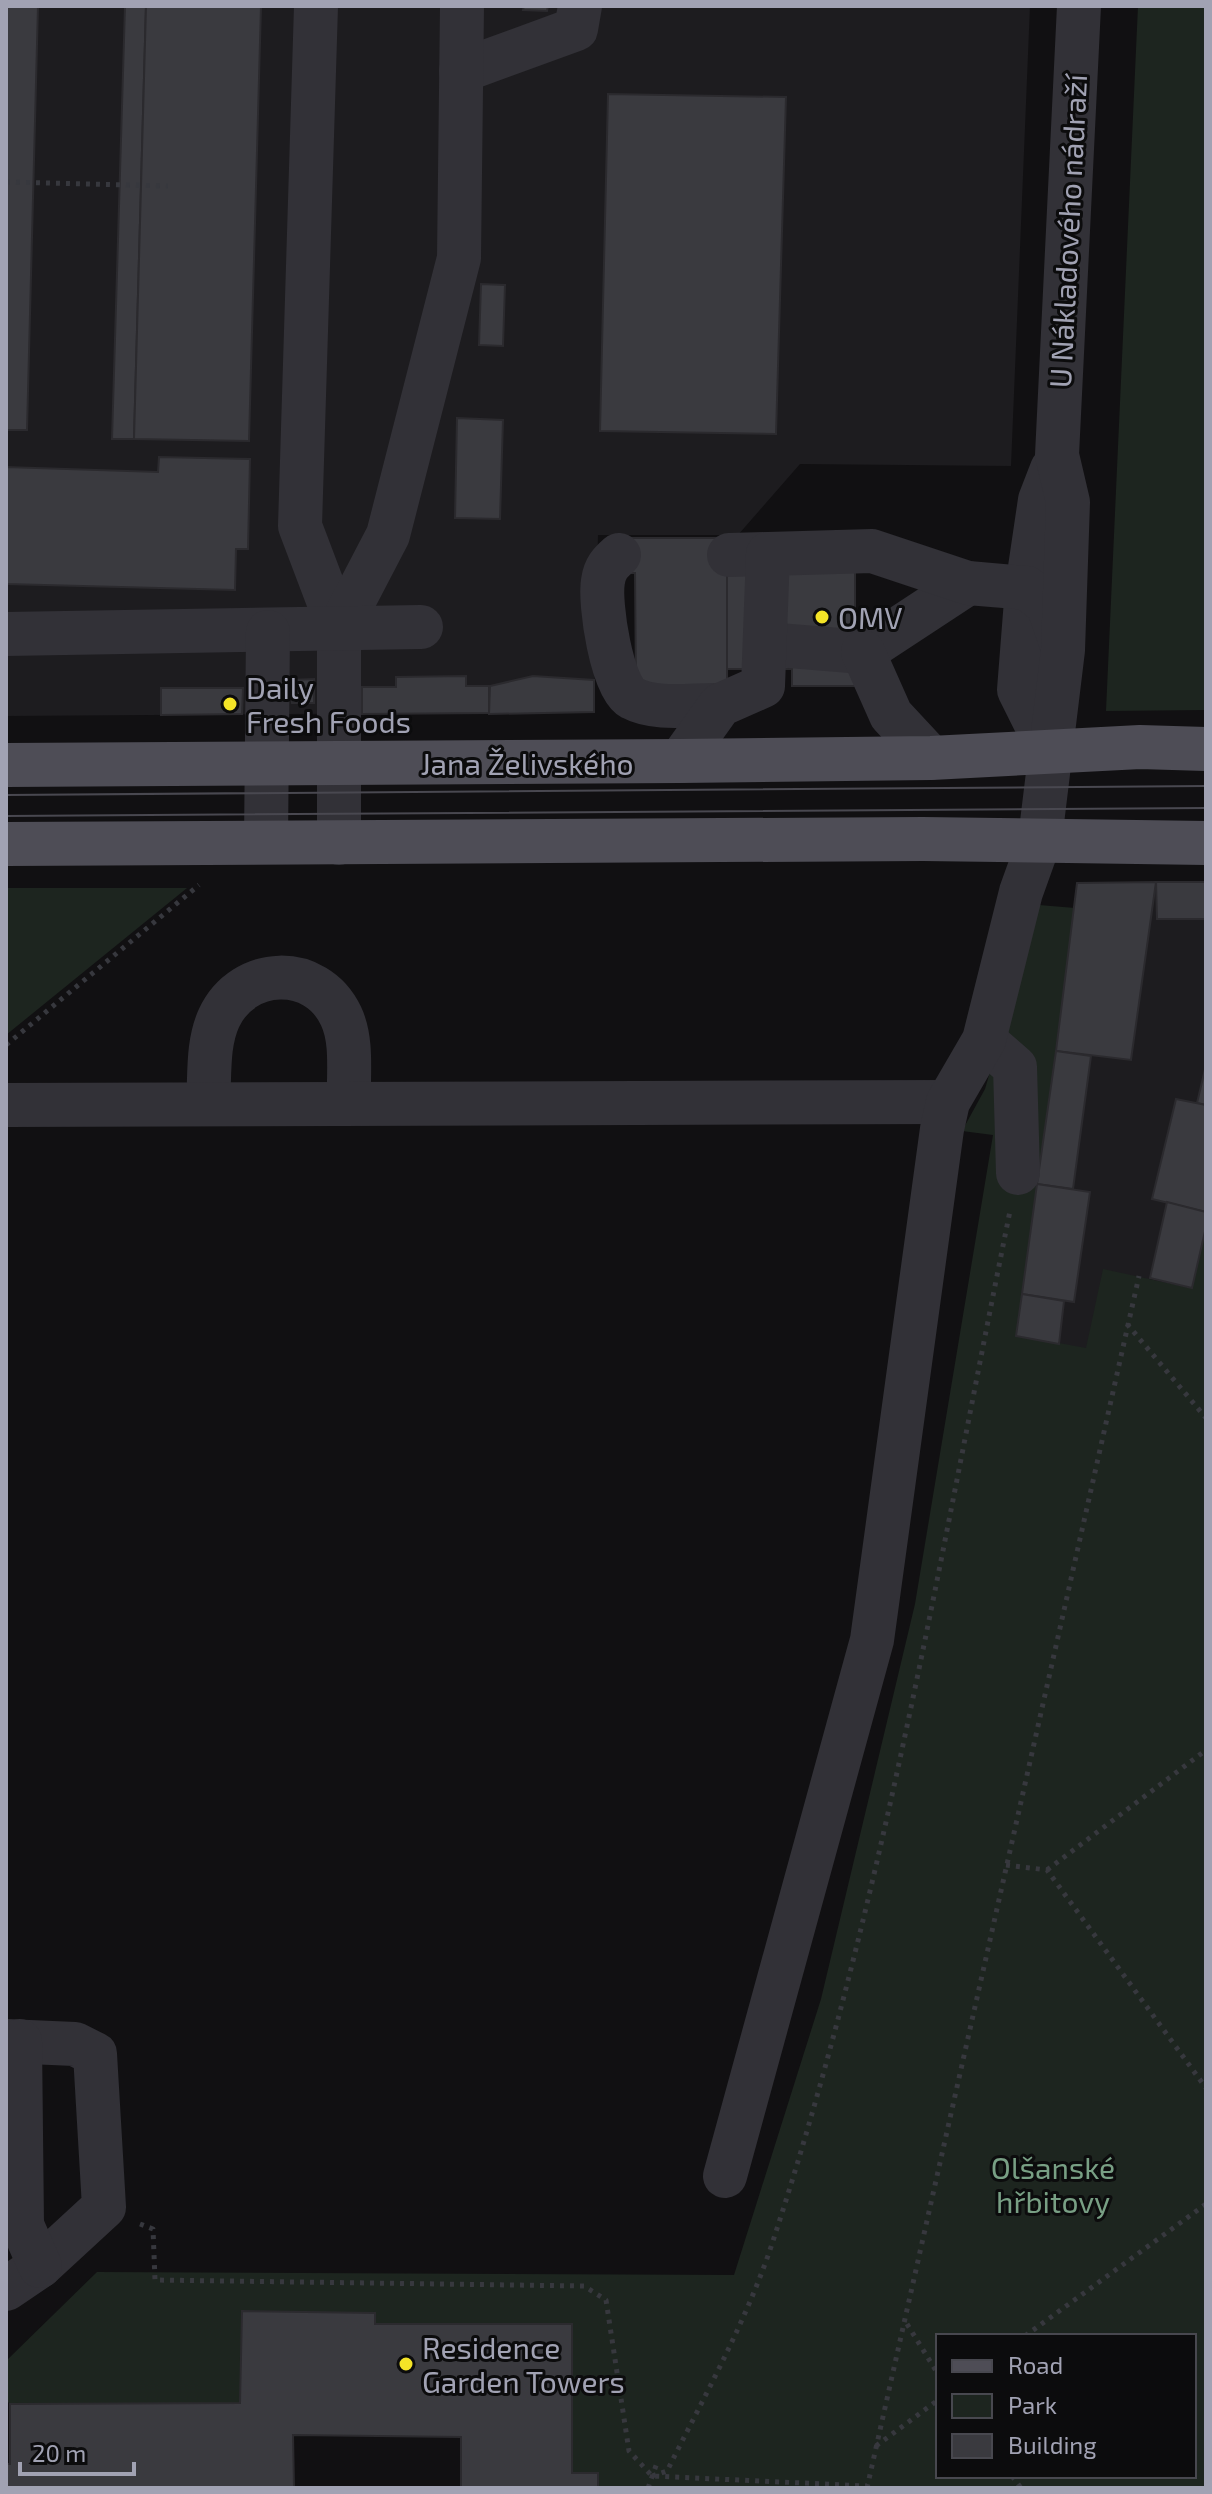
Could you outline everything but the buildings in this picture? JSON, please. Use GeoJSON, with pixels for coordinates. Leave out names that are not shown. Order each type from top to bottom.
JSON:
{"type":"FeatureCollection","features":[{"type":"Feature","properties":{"kind":"main road","name":"Jana Želivského"},"geometry":{"type":"LineString","coordinates":[[6,765],[931,758],[1140,747],[1206,749]]}},
{"type":"Feature","properties":{"kind":"main road"},"geometry":{"type":"LineString","coordinates":[[6,844],[1040,839],[1206,843]]}},
{"type":"Feature","properties":{"kind":"street"},"geometry":{"type":"LineString","coordinates":[[316,6],[300,526],[339,629],[339,843]]}},
{"type":"Feature","properties":{"kind":"street"},"geometry":{"type":"LineString","coordinates":[[339,629],[388,535],[459,258],[462,6]]}},
{"type":"Feature","properties":{"kind":"street"},"geometry":{"type":"LineString","coordinates":[[461,71],[576,29],[580,6]]}},
{"type":"Feature","properties":{"kind":"street","name":"U Nákladového nádraží"},"geometry":{"type":"LineString","coordinates":[[1049,750],[1061,691],[1063,650],[1068,502],[1057,455],[1079,6]]}},
{"type":"Feature","properties":{"kind":"street","name":"U Nákladového nádraží"},"geometry":{"type":"LineString","coordinates":[[1049,750],[1019,690],[1027,588],[1040,500],[1057,455]]}},
{"type":"Feature","properties":{"kind":"street"},"geometry":{"type":"LineString","coordinates":[[619,555],[607,565],[602,584],[614,673],[621,690],[634,699],[651,704],[720,705],[763,686],[766,644],[748,554],[872,551],[968,583],[1027,588],[1048,605],[1063,650]]}},
{"type":"Feature","properties":{"kind":"street"},"geometry":{"type":"LineString","coordinates":[[766,644],[863,652],[968,583]]}},
{"type":"Feature","properties":{"kind":"street"},"geometry":{"type":"LineString","coordinates":[[6,634],[268,632],[421,627]]}},
{"type":"Feature","properties":{"kind":"street"},"geometry":{"type":"LineString","coordinates":[[266,842],[268,632]]}},
{"type":"Feature","properties":{"kind":"street"},"geometry":{"type":"LineString","coordinates":[[863,652],[891,715],[931,758]]}},
{"type":"Feature","properties":{"kind":"street"},"geometry":{"type":"LineString","coordinates":[[680,761],[720,705]]}},
{"type":"Feature","properties":{"kind":"street"},"geometry":{"type":"LineString","coordinates":[[725,2176],[872,1640],[948,1102],[984,1040],[1021,892],[1040,839],[1049,750]]}},
{"type":"Feature","properties":{"kind":"street"},"geometry":{"type":"LineString","coordinates":[[208,1104],[211,1045],[220,1017],[234,998],[253,982],[271,976],[291,977],[311,984],[329,997],[342,1017],[348,1041],[349,1102]]}},
{"type":"Feature","properties":{"kind":"street"},"geometry":{"type":"LineString","coordinates":[[984,1040],[1015,1067],[1018,1173]]}},
{"type":"Feature","properties":{"kind":"street"},"geometry":{"type":"LineString","coordinates":[[6,1105],[349,1102],[629,1115],[948,1102]]}},
{"type":"Feature","properties":{"kind":"street"},"geometry":{"type":"LineString","coordinates":[[13,2041],[75,2044],[95,2054],[104,2207],[23,2278],[13,2041]]}},
{"type":"Feature","properties":{"kind":"path"},"geometry":{"type":"LineString","coordinates":[[6,182],[168,186]]}},
{"type":"Feature","properties":{"kind":"path"},"geometry":{"type":"LineString","coordinates":[[6,1045],[208,877]]}},
{"type":"Feature","properties":{"kind":"path"},"geometry":{"type":"LineString","coordinates":[[652,2476],[667,2471],[725,2354],[771,2246],[854,1957],[927,1625],[1018,1173]]}},
{"type":"Feature","properties":{"kind":"path"},"geometry":{"type":"LineString","coordinates":[[131,2221],[153,2229],[155,2280],[584,2286],[606,2300],[629,2451],[652,2476],[867,2487],[1139,1276]]}},
{"type":"Feature","properties":{"kind":"path"},"geometry":{"type":"LineString","coordinates":[[1127,1324],[1206,1418]]}},
{"type":"Feature","properties":{"kind":"path"},"geometry":{"type":"LineString","coordinates":[[1006,1865],[1047,1870],[1206,1750]]}},
{"type":"Feature","properties":{"kind":"path"},"geometry":{"type":"LineString","coordinates":[[1047,1870],[1206,2088]]}},
{"type":"Feature","properties":{"kind":"path"},"geometry":{"type":"LineString","coordinates":[[1028,2334],[1206,2204]]}},
{"type":"Feature","properties":{"kind":"path"},"geometry":{"type":"LineString","coordinates":[[906,2323],[936,2371]]}},
{"type":"Feature","properties":{"kind":"path"},"geometry":{"type":"LineString","coordinates":[[876,2447],[936,2402]]}},
{"type":"Feature","properties":{"kind":"path"},"geometry":{"type":"LineString","coordinates":[[648,2488],[658,2460]]}},
{"type":"Feature","properties":{"kind":"shaded area"},"geometry":{"type":"Polygon","coordinates":[[[6,6],[1030,6],[1011,466],[800,464],[738,535],[598,535],[594,712],[6,716],[6,6]]]}},
{"type":"Feature","properties":{"kind":"shaded area"},"geometry":{"type":"Polygon","coordinates":[[[1206,882],[1206,1227],[1192,1288],[1150,1278],[1086,1349],[1016,1336],[1077,883],[1206,882]]]}},
{"type":"Feature","properties":{"kind":"green space"},"geometry":{"type":"Polygon","coordinates":[[[1138,6],[1206,6],[1206,710],[1106,711],[1138,6]]]}},
{"type":"Feature","properties":{"kind":"green space"},"geometry":{"type":"Polygon","coordinates":[[[6,888],[187,888],[6,1035],[6,888]]]}},
{"type":"Feature","properties":{"kind":"green space","name":"Olšanské hřbitovy"},"geometry":{"type":"Polygon","coordinates":[[[1039,905],[1075,908],[1016,1335],[1086,1348],[1103,1269],[1191,1288],[1206,1227],[1206,2488],[598,2488],[572,2473],[572,2324],[375,2324],[375,2313],[242,2311],[240,2403],[10,2404],[6,2400],[6,2361],[97,2272],[734,2275],[821,1999],[915,1604],[993,1135],[962,1131],[985,1089],[1039,905]]]}},
{"type":"Feature","properties":{"kind":"tram line"},"geometry":{"type":"LineString","coordinates":[[6,795],[1206,786]]}},
{"type":"Feature","properties":{"kind":"tram line"},"geometry":{"type":"LineString","coordinates":[[6,816],[1206,808]]}},
{"type":"Feature","properties":{"kind":"place","name":"OMV"},"geometry":{"type":"Point","coordinates":[822,617]}},
{"type":"Feature","properties":{"kind":"place","name":"Daily Fresh Foods"},"geometry":{"type":"Point","coordinates":[230,704]}},
{"type":"Feature","properties":{"kind":"place","name":"Residence Garden Towers"},"geometry":{"type":"Point","coordinates":[406,2364]}}]}
